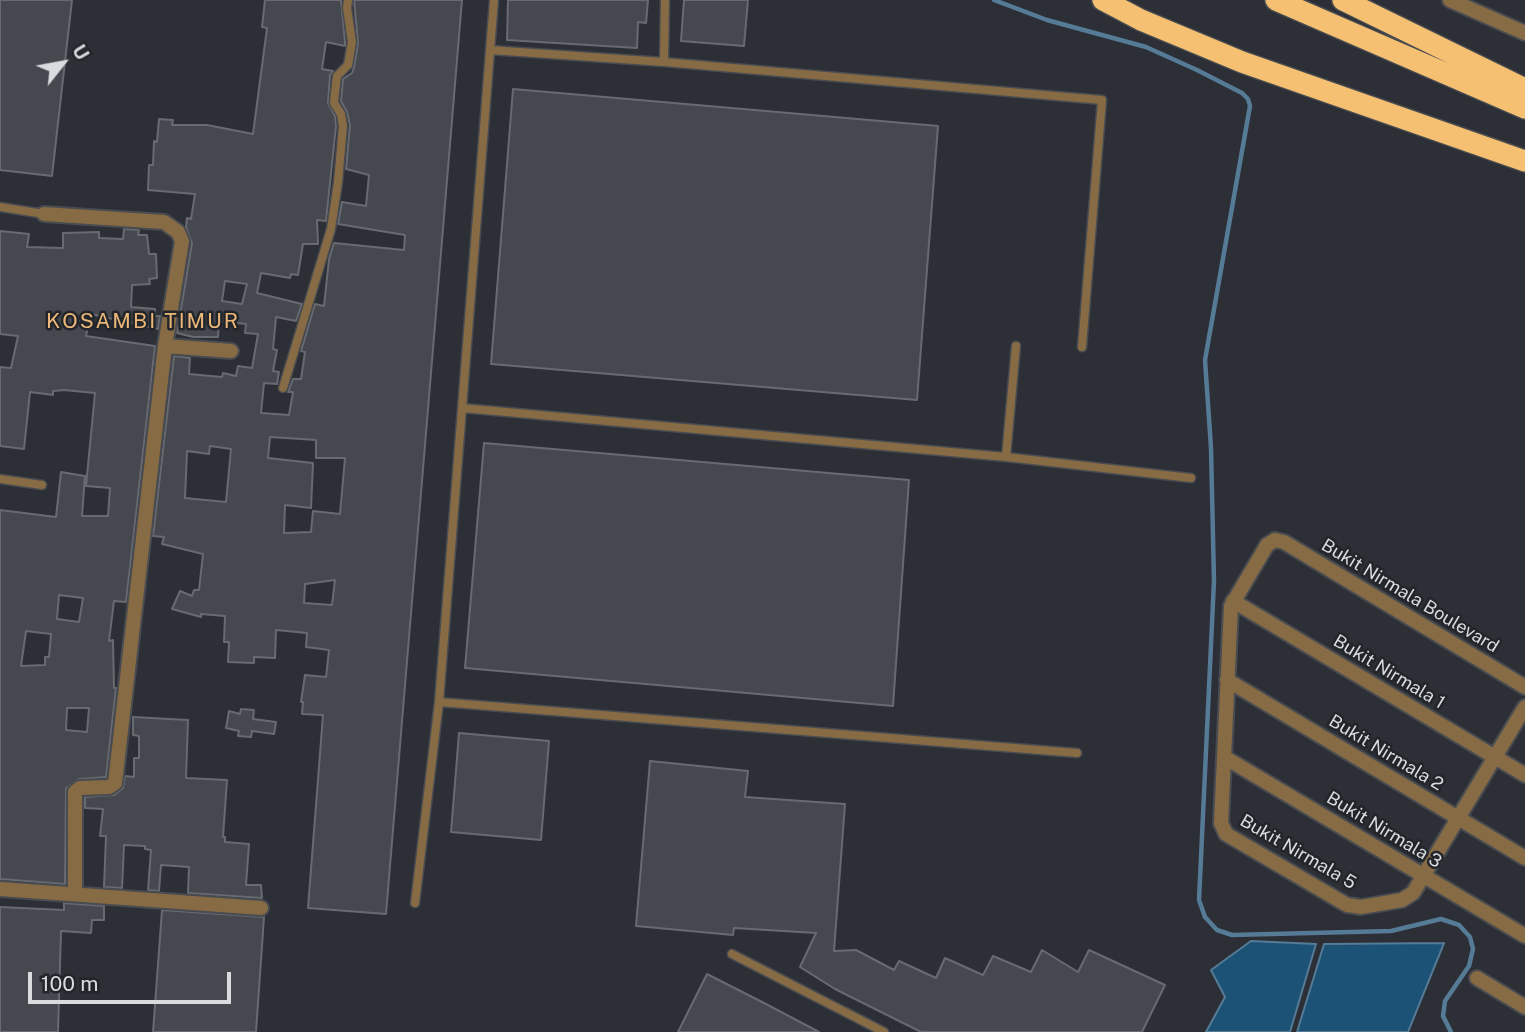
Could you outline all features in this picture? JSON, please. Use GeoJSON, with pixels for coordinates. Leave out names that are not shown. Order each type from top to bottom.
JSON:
{"type":"FeatureCollection","features":[{"type":"Feature","properties":{"kind":"highway"},"geometry":{"type":"LineString","coordinates":[[1103,0],[1141,20],[1242,62],[1525,161]]}},
{"type":"Feature","properties":{"kind":"highway"},"geometry":{"type":"LineString","coordinates":[[1276,0],[1525,108]]}},
{"type":"Feature","properties":{"kind":"highway"},"geometry":{"type":"LineString","coordinates":[[1343,0],[1525,89]]}},
{"type":"Feature","properties":{"kind":"street"},"geometry":{"type":"LineString","coordinates":[[1450,0],[1525,33]]}},
{"type":"Feature","properties":{"kind":"street"},"geometry":{"type":"LineString","coordinates":[[44,214],[164,222],[178,232],[182,241],[165,346],[115,783],[108,787],[80,788],[75,792],[75,894]]}},
{"type":"Feature","properties":{"kind":"street"},"geometry":{"type":"LineString","coordinates":[[165,346],[231,351]]}},
{"type":"Feature","properties":{"kind":"street","name":"Bukit Nirmala Boulevard"},"geometry":{"type":"LineString","coordinates":[[1233,601],[1267,545],[1275,540],[1284,542],[1525,687]]}},
{"type":"Feature","properties":{"kind":"street"},"geometry":{"type":"LineString","coordinates":[[1224,757],[1233,601]]}},
{"type":"Feature","properties":{"kind":"street","name":"Bukit Nirmala 1"},"geometry":{"type":"LineString","coordinates":[[1233,601],[1525,775]]}},
{"type":"Feature","properties":{"kind":"street","name":"Bukit Nirmala 2"},"geometry":{"type":"LineString","coordinates":[[1227,680],[1525,858]]}},
{"type":"Feature","properties":{"kind":"street"},"geometry":{"type":"LineString","coordinates":[[1424,876],[1525,707]]}},
{"type":"Feature","properties":{"kind":"street","name":"Bukit Nirmala 5"},"geometry":{"type":"LineString","coordinates":[[1224,757],[1221,824],[1226,834],[1347,905],[1361,907],[1402,900],[1413,893],[1424,876]]}},
{"type":"Feature","properties":{"kind":"street","name":"Bukit Nirmala 3"},"geometry":{"type":"LineString","coordinates":[[1224,757],[1525,936]]}},
{"type":"Feature","properties":{"kind":"street"},"geometry":{"type":"LineString","coordinates":[[0,889],[261,908]]}},
{"type":"Feature","properties":{"kind":"street"},"geometry":{"type":"LineString","coordinates":[[1476,978],[1525,1007]]}},
{"type":"Feature","properties":{"kind":"lane"},"geometry":{"type":"LineString","coordinates":[[283,388],[331,229],[343,126],[341,114],[334,103],[335,93],[337,76],[348,65],[352,42],[348,0]]}},
{"type":"Feature","properties":{"kind":"lane"},"geometry":{"type":"LineString","coordinates":[[415,903],[439,702],[494,0]]}},
{"type":"Feature","properties":{"kind":"lane"},"geometry":{"type":"LineString","coordinates":[[664,62],[666,0]]}},
{"type":"Feature","properties":{"kind":"lane"},"geometry":{"type":"LineString","coordinates":[[490,50],[664,62],[1102,100],[1082,347]]}},
{"type":"Feature","properties":{"kind":"lane"},"geometry":{"type":"LineString","coordinates":[[0,208],[44,214]]}},
{"type":"Feature","properties":{"kind":"lane"},"geometry":{"type":"LineString","coordinates":[[1006,457],[1016,346]]}},
{"type":"Feature","properties":{"kind":"lane"},"geometry":{"type":"LineString","coordinates":[[462,408],[1006,457],[1192,478]]}},
{"type":"Feature","properties":{"kind":"lane"},"geometry":{"type":"LineString","coordinates":[[0,479],[42,485]]}},
{"type":"Feature","properties":{"kind":"lane"},"geometry":{"type":"LineString","coordinates":[[439,702],[1077,753]]}},
{"type":"Feature","properties":{"kind":"lane"},"geometry":{"type":"LineString","coordinates":[[732,954],[884,1032]]}},
{"type":"Feature","properties":{"kind":"water"},"geometry":{"type":"Polygon","coordinates":[[[1251,941],[1316,944],[1290,1032],[1206,1032],[1225,997],[1211,970],[1251,941]]]}},
{"type":"Feature","properties":{"kind":"water"},"geometry":{"type":"Polygon","coordinates":[[[1444,943],[1408,1032],[1297,1032],[1324,944],[1444,943]]]}},
{"type":"Feature","properties":{"kind":"building"},"geometry":{"type":"Polygon","coordinates":[[[0,0],[72,0],[52,176],[0,170],[0,0]]]}},
{"type":"Feature","properties":{"kind":"building"},"geometry":{"type":"Polygon","coordinates":[[[265,0],[341,0],[345,46],[326,42],[322,69],[333,71],[330,75],[328,103],[335,116],[336,126],[326,221],[317,220],[318,244],[303,244],[298,275],[291,274],[290,278],[261,273],[257,293],[302,304],[296,321],[276,317],[273,349],[277,350],[273,371],[279,372],[277,384],[264,383],[261,413],[289,415],[293,392],[288,392],[293,379],[301,379],[305,352],[301,351],[315,304],[324,306],[329,259],[334,243],[404,250],[405,235],[338,224],[342,202],[366,206],[369,175],[346,169],[350,125],[341,101],[343,79],[352,73],[358,43],[354,0],[462,0],[386,914],[308,908],[323,715],[302,714],[301,702],[305,675],[326,677],[329,650],[306,647],[307,633],[276,630],[275,658],[254,657],[254,663],[228,662],[229,642],[224,642],[225,616],[201,614],[201,617],[172,609],[180,591],[192,596],[194,590],[199,590],[203,554],[162,544],[164,537],[153,536],[174,356],[190,358],[189,374],[222,377],[223,373],[236,376],[238,366],[252,368],[258,334],[245,333],[246,324],[219,321],[218,337],[193,337],[177,333],[192,243],[186,227],[187,218],[191,219],[195,194],[148,190],[154,141],[157,142],[159,119],[173,120],[172,125],[207,125],[253,134],[267,28],[262,27],[265,0]],[[225,281],[222,301],[242,304],[247,284],[225,281]],[[270,437],[268,458],[313,463],[311,508],[285,505],[284,533],[311,532],[313,511],[340,514],[345,458],[316,458],[316,440],[270,437]],[[210,446],[209,454],[187,451],[185,498],[226,502],[231,449],[210,446]],[[335,580],[305,584],[304,603],[332,605],[335,580]]]}},
{"type":"Feature","properties":{"kind":"building"},"geometry":{"type":"Polygon","coordinates":[[[508,0],[648,0],[646,23],[638,22],[637,48],[507,40],[508,0]]]}},
{"type":"Feature","properties":{"kind":"building"},"geometry":{"type":"Polygon","coordinates":[[[684,0],[748,0],[744,46],[681,41],[684,0]]]}},
{"type":"Feature","properties":{"kind":"building"},"geometry":{"type":"Polygon","coordinates":[[[513,89],[938,126],[917,400],[491,364],[513,89]]]}},
{"type":"Feature","properties":{"kind":"building"},"geometry":{"type":"Polygon","coordinates":[[[124,229],[139,230],[138,235],[147,235],[149,254],[156,254],[157,278],[149,279],[150,284],[132,285],[131,307],[155,309],[155,316],[160,316],[158,329],[90,314],[86,336],[155,346],[126,602],[114,601],[109,641],[113,640],[116,688],[106,777],[79,779],[66,788],[65,884],[0,879],[0,510],[56,517],[61,472],[85,476],[82,516],[108,516],[110,488],[86,486],[95,393],[64,390],[53,391],[53,395],[30,392],[24,449],[0,446],[0,367],[11,368],[18,336],[0,334],[0,231],[29,234],[27,247],[63,248],[63,233],[99,232],[99,238],[123,239],[124,229]],[[59,595],[57,619],[79,622],[83,598],[59,595]],[[26,631],[21,666],[45,665],[45,657],[49,657],[51,634],[26,631]],[[67,708],[66,730],[87,732],[89,708],[67,708]]]}},
{"type":"Feature","properties":{"kind":"building"},"geometry":{"type":"Polygon","coordinates":[[[484,443],[909,480],[893,706],[465,668],[484,443]]]}},
{"type":"Feature","properties":{"kind":"building"},"geometry":{"type":"Polygon","coordinates":[[[241,709],[254,710],[253,719],[276,722],[274,734],[252,731],[251,737],[238,736],[239,731],[226,728],[229,711],[240,714],[241,709]]]}},
{"type":"Feature","properties":{"kind":"building"},"geometry":{"type":"Polygon","coordinates":[[[133,717],[188,720],[186,778],[227,780],[223,837],[225,842],[249,844],[246,885],[261,885],[262,898],[188,893],[189,867],[161,865],[159,891],[148,890],[151,850],[145,849],[145,846],[124,845],[122,888],[104,887],[106,836],[100,836],[103,809],[85,808],[85,797],[114,795],[123,788],[125,776],[134,777],[134,758],[139,758],[139,736],[133,735],[133,717]]]}},
{"type":"Feature","properties":{"kind":"building"},"geometry":{"type":"Polygon","coordinates":[[[459,733],[549,741],[541,840],[451,832],[459,733]]]}},
{"type":"Feature","properties":{"kind":"building"},"geometry":{"type":"Polygon","coordinates":[[[650,761],[748,771],[745,797],[845,804],[834,951],[856,950],[894,970],[899,961],[936,978],[945,958],[983,975],[993,956],[1031,972],[1042,950],[1078,972],[1089,950],[1165,985],[1142,1032],[921,1032],[835,989],[800,967],[816,933],[734,928],[733,935],[636,926],[650,761]]]}},
{"type":"Feature","properties":{"kind":"building"},"geometry":{"type":"Polygon","coordinates":[[[64,903],[104,906],[104,920],[92,920],[91,933],[61,931],[58,1032],[0,1032],[0,907],[64,910],[64,903]]]}},
{"type":"Feature","properties":{"kind":"building"},"geometry":{"type":"Polygon","coordinates":[[[162,910],[264,917],[256,1032],[153,1032],[162,910]]]}},
{"type":"Feature","properties":{"kind":"building"},"geometry":{"type":"Polygon","coordinates":[[[707,974],[766,1004],[819,1032],[678,1032],[707,974]]]}},
{"type":"Feature","properties":{"kind":"waterway"},"geometry":{"type":"LineString","coordinates":[[994,0],[1047,20],[1146,47],[1197,70],[1242,93],[1248,99],[1250,106],[1205,360],[1211,448],[1214,581],[1199,900],[1205,917],[1217,930],[1232,935],[1391,931],[1441,919],[1459,925],[1470,937],[1473,949],[1469,966],[1445,1001],[1443,1016],[1451,1032]]}},
{"type":"Feature","properties":{"kind":"district","name":"KOSAMBI TIMUR"},"geometry":{"type":"Point","coordinates":[143,322]}}]}
